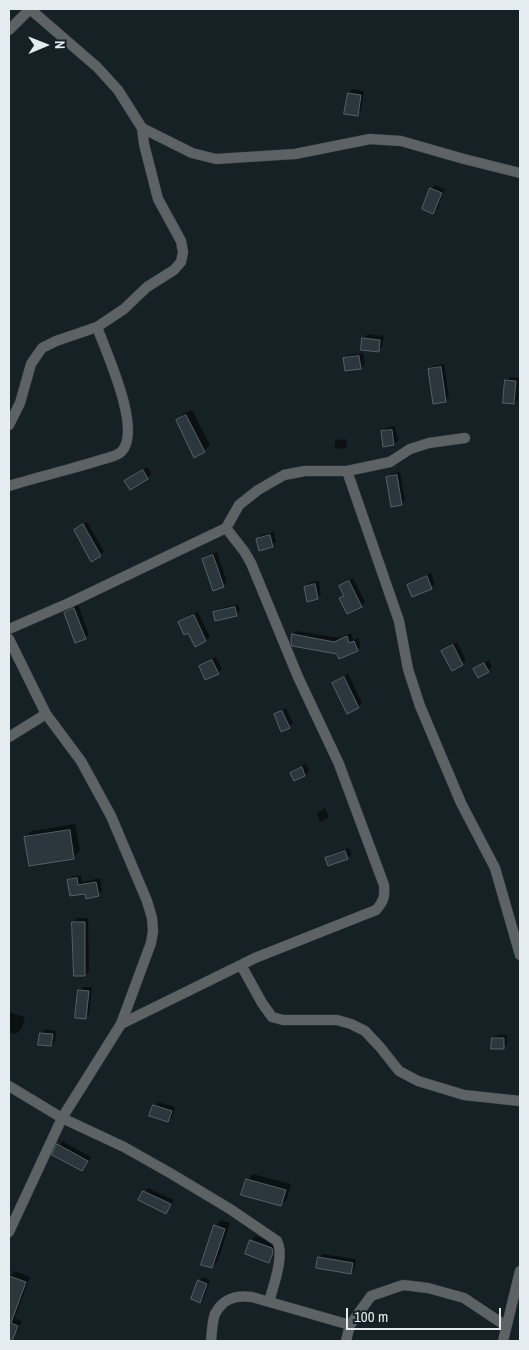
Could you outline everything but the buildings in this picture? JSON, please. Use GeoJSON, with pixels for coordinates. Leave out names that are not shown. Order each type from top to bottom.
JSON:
{"type":"FeatureCollection","features":[{"type":"Feature","properties":{"kind":"street"},"geometry":{"type":"LineString","coordinates":[[9,30],[30,9],[97,68],[118,90],[142,128],[144,144],[158,199],[181,240],[183,252],[181,262],[174,270],[147,287],[124,309],[97,327],[56,340],[42,348],[32,364],[20,403],[9,425]]}},
{"type":"Feature","properties":{"kind":"street"},"geometry":{"type":"LineString","coordinates":[[142,128],[192,154],[216,159],[296,154],[370,139],[401,141],[520,173]]}},
{"type":"Feature","properties":{"kind":"street"},"geometry":{"type":"LineString","coordinates":[[9,486],[113,456],[120,453],[126,446],[128,423],[124,402],[97,327]]}},
{"type":"Feature","properties":{"kind":"street"},"geometry":{"type":"LineString","coordinates":[[9,628],[69,603],[226,528],[239,505],[258,490],[284,475],[306,470],[347,472],[390,462],[410,449],[429,443],[465,438]]}},
{"type":"Feature","properties":{"kind":"street"},"geometry":{"type":"LineString","coordinates":[[347,472],[399,621],[408,669],[420,706],[461,803],[496,868],[520,954]]}},
{"type":"Feature","properties":{"kind":"street"},"geometry":{"type":"LineString","coordinates":[[121,1024],[241,965],[376,910],[383,902],[385,896],[384,885],[339,764],[298,677],[250,563],[244,551],[226,528]]}},
{"type":"Feature","properties":{"kind":"street"},"geometry":{"type":"LineString","coordinates":[[9,640],[46,714],[68,742],[94,782],[115,825],[147,901],[152,918],[153,931],[151,943],[121,1024],[62,1118],[9,1232]]}},
{"type":"Feature","properties":{"kind":"street"},"geometry":{"type":"LineString","coordinates":[[9,737],[46,714]]}},
{"type":"Feature","properties":{"kind":"street"},"geometry":{"type":"LineString","coordinates":[[241,965],[262,1003],[272,1016],[283,1020],[337,1020],[351,1024],[365,1031],[399,1071],[418,1081],[464,1095],[520,1100]]}},
{"type":"Feature","properties":{"kind":"street"},"geometry":{"type":"LineString","coordinates":[[9,1086],[62,1118],[124,1147],[170,1173],[277,1240],[280,1246],[280,1255],[269,1302]]}},
{"type":"Feature","properties":{"kind":"street"},"geometry":{"type":"LineString","coordinates":[[502,1341],[520,1271]]}},
{"type":"Feature","properties":{"kind":"street"},"geometry":{"type":"LineString","coordinates":[[346,1341],[350,1325],[371,1296],[403,1285],[428,1288],[464,1298],[506,1326]]}},
{"type":"Feature","properties":{"kind":"street"},"geometry":{"type":"LineString","coordinates":[[211,1341],[215,1314],[228,1299],[239,1296],[269,1302],[350,1325]]}}]}
